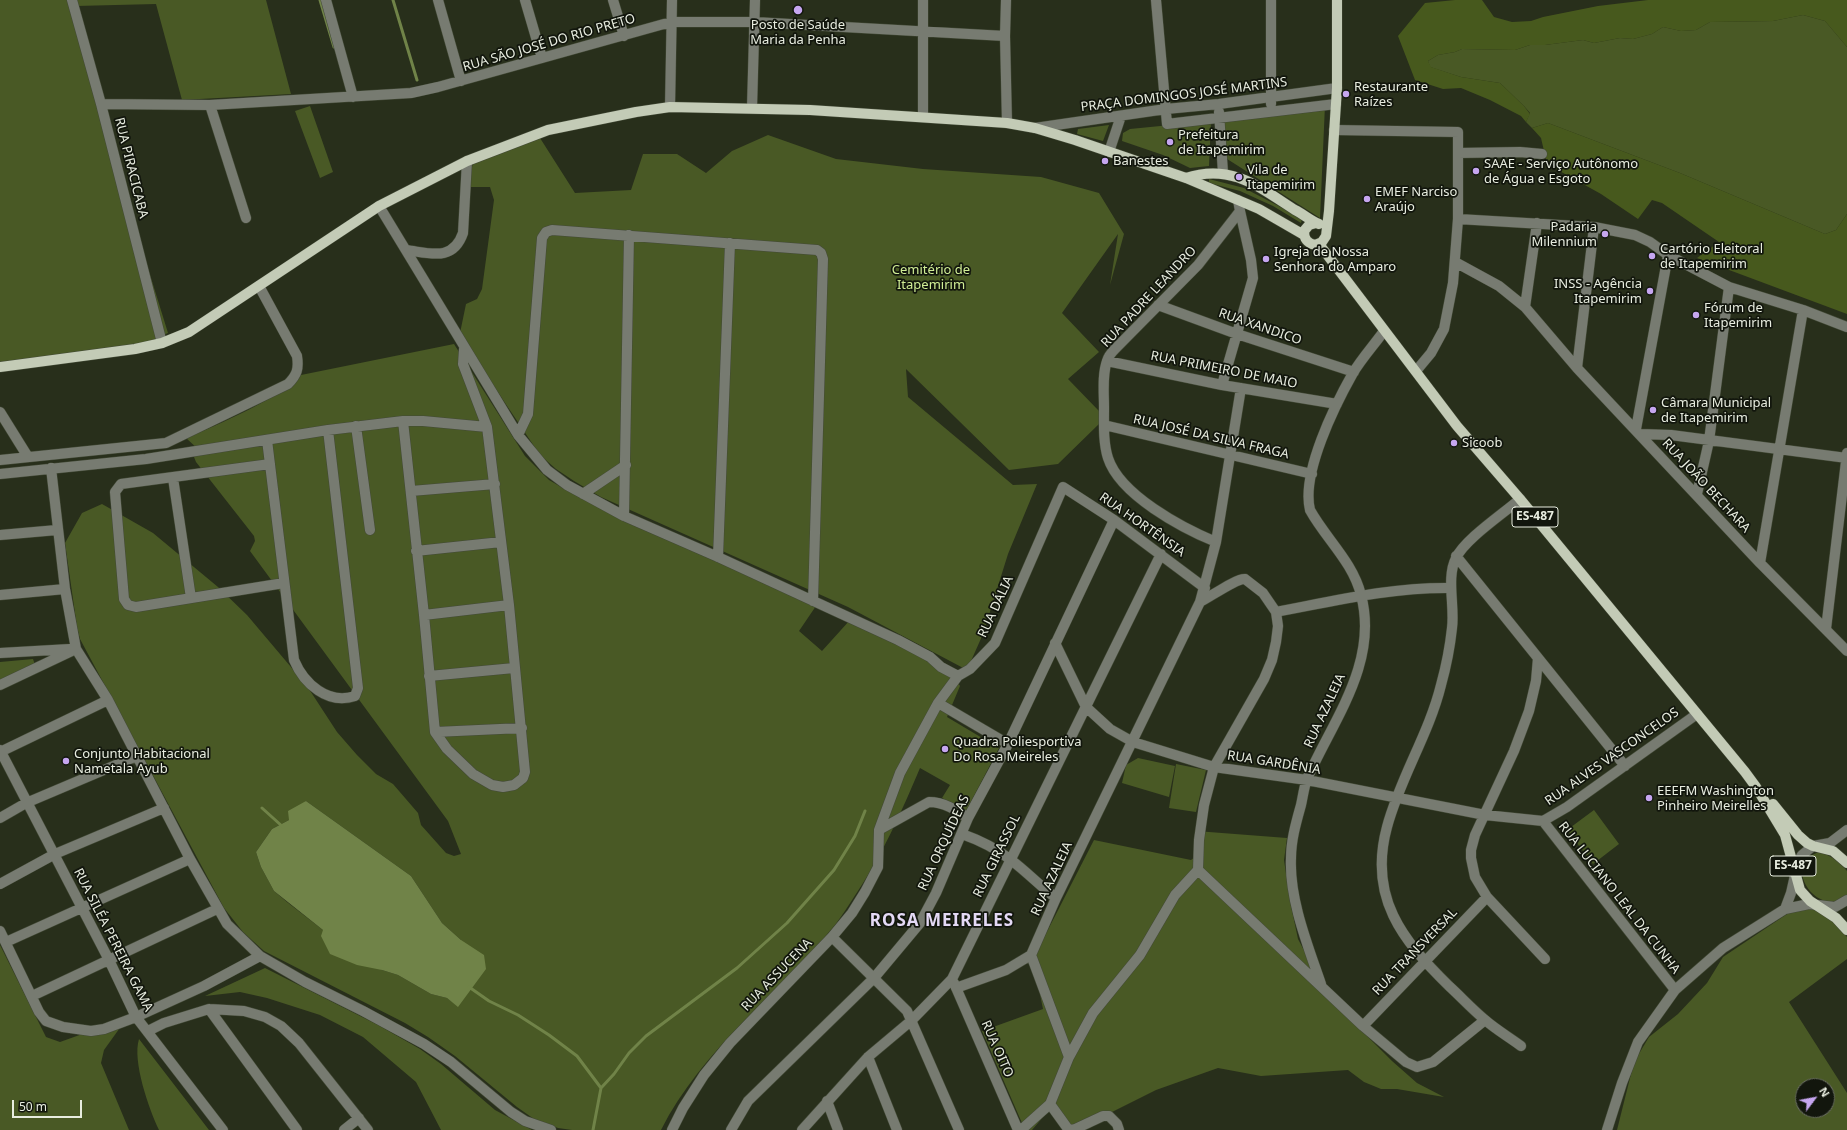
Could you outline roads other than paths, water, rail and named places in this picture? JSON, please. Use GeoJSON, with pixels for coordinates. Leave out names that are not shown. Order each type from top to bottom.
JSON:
{"type":"FeatureCollection","features":[{"type":"Feature","properties":{"kind":"main road"},"geometry":{"type":"LineString","coordinates":[[1319,244],[1324,240],[1329,212],[1337,88],[1337,0]]}},
{"type":"Feature","properties":{"kind":"main road"},"geometry":{"type":"LineString","coordinates":[[0,367],[135,349],[162,342],[189,332],[379,206],[467,161],[548,130],[636,112],[670,107],[752,108],[923,117],[1007,123],[1035,128],[1186,178],[1260,209],[1304,235],[1304,231],[1309,225],[1316,223]]}},
{"type":"Feature","properties":{"kind":"main road"},"geometry":{"type":"LineString","coordinates":[[1186,178],[1209,172],[1223,173],[1239,177],[1323,226],[1326,233]]}},
{"type":"Feature","properties":{"kind":"main road","name":"ES-487"},"geometry":{"type":"LineString","coordinates":[[1304,235],[1308,242],[1315,245],[1319,244],[1457,426],[1520,499],[1756,787],[1798,835],[1812,846],[1833,851],[1847,863]]}},
{"type":"Feature","properties":{"kind":"main road","name":"ES-487"},"geometry":{"type":"LineString","coordinates":[[1756,787],[1785,835],[1800,890],[1806,898],[1836,918],[1847,930]]}},
{"type":"Feature","properties":{"kind":"street","name":"RUA PIRACICABA"},"geometry":{"type":"LineString","coordinates":[[72,0],[101,104],[162,342]]}},
{"type":"Feature","properties":{"kind":"street"},"geometry":{"type":"LineString","coordinates":[[326,0],[353,97]]}},
{"type":"Feature","properties":{"kind":"street"},"geometry":{"type":"LineString","coordinates":[[438,0],[461,81]]}},
{"type":"Feature","properties":{"kind":"street"},"geometry":{"type":"LineString","coordinates":[[525,0],[542,58]]}},
{"type":"Feature","properties":{"kind":"street"},"geometry":{"type":"LineString","coordinates":[[613,0],[624,36]]}},
{"type":"Feature","properties":{"kind":"street"},"geometry":{"type":"LineString","coordinates":[[670,107],[672,0]]}},
{"type":"Feature","properties":{"kind":"street"},"geometry":{"type":"LineString","coordinates":[[752,108],[755,0]]}},
{"type":"Feature","properties":{"kind":"street"},"geometry":{"type":"LineString","coordinates":[[923,0],[923,117]]}},
{"type":"Feature","properties":{"kind":"street"},"geometry":{"type":"LineString","coordinates":[[1006,0],[1005,36],[1007,123]]}},
{"type":"Feature","properties":{"kind":"street"},"geometry":{"type":"LineString","coordinates":[[1156,0],[1166,109]]}},
{"type":"Feature","properties":{"kind":"street"},"geometry":{"type":"LineString","coordinates":[[1270,111],[1271,0]]}},
{"type":"Feature","properties":{"kind":"street","name":"RUA SÃO JOSÉ DO RIO PRETO"},"geometry":{"type":"LineString","coordinates":[[101,104],[210,105],[411,93],[461,81],[671,22],[754,22],[1005,36]]}},
{"type":"Feature","properties":{"kind":"street","name":"PRAÇA DOMINGOS JOSÉ MARTINS"},"geometry":{"type":"LineString","coordinates":[[1035,128],[1166,109],[1271,98],[1337,88]]}},
{"type":"Feature","properties":{"kind":"street"},"geometry":{"type":"LineString","coordinates":[[1218,104],[1223,173]]}},
{"type":"Feature","properties":{"kind":"street","name":"PRAÇA DOMINGOS JOSÉ MARTINS"},"geometry":{"type":"LineString","coordinates":[[1166,109],[1167,124],[1336,104]]}},
{"type":"Feature","properties":{"kind":"street"},"geometry":{"type":"LineString","coordinates":[[210,105],[246,218]]}},
{"type":"Feature","properties":{"kind":"street"},"geometry":{"type":"LineString","coordinates":[[1109,152],[1121,116]]}},
{"type":"Feature","properties":{"kind":"street"},"geometry":{"type":"LineString","coordinates":[[1334,130],[1458,132],[1458,218],[1455,262],[1444,329],[1431,353],[1416,371]]}},
{"type":"Feature","properties":{"kind":"street"},"geometry":{"type":"LineString","coordinates":[[1458,153],[1520,152],[1542,154]]}},
{"type":"Feature","properties":{"kind":"street"},"geometry":{"type":"LineString","coordinates":[[406,250],[440,255],[454,249],[460,243],[463,234],[467,161]]}},
{"type":"Feature","properties":{"kind":"street"},"geometry":{"type":"LineString","coordinates":[[1222,385],[1253,278],[1251,260],[1238,200]]}},
{"type":"Feature","properties":{"kind":"street"},"geometry":{"type":"LineString","coordinates":[[379,206],[464,349],[518,435],[547,470],[567,485],[624,516],[718,557],[904,644],[930,657],[941,667],[958,676]]}},
{"type":"Feature","properties":{"kind":"street","name":"RUA PADRE LEANDRO"},"geometry":{"type":"LineString","coordinates":[[1216,542],[1182,525],[1127,488],[1119,479],[1108,460],[1104,445],[1104,389],[1107,361],[1127,335],[1198,265],[1240,211]]}},
{"type":"Feature","properties":{"kind":"street"},"geometry":{"type":"LineString","coordinates":[[1458,218],[1594,227],[1635,235],[1650,242],[1668,255],[1729,287],[1803,310],[1847,327]]}},
{"type":"Feature","properties":{"kind":"street"},"geometry":{"type":"LineString","coordinates":[[1525,307],[1537,223]]}},
{"type":"Feature","properties":{"kind":"street"},"geometry":{"type":"LineString","coordinates":[[1577,368],[1594,227]]}},
{"type":"Feature","properties":{"kind":"street"},"geometry":{"type":"LineString","coordinates":[[518,435],[528,414],[542,238],[546,232],[552,230],[817,250],[821,253],[823,259],[813,601]]}},
{"type":"Feature","properties":{"kind":"street"},"geometry":{"type":"LineString","coordinates":[[624,516],[629,236]]}},
{"type":"Feature","properties":{"kind":"street"},"geometry":{"type":"LineString","coordinates":[[718,557],[730,243]]}},
{"type":"Feature","properties":{"kind":"street"},"geometry":{"type":"LineString","coordinates":[[1668,255],[1638,432],[1847,456],[1826,629]]}},
{"type":"Feature","properties":{"kind":"street","name":"RUA JOÃO BECHARA"},"geometry":{"type":"LineString","coordinates":[[1455,262],[1499,286],[1525,307],[1577,368],[1760,563],[1847,651]]}},
{"type":"Feature","properties":{"kind":"street"},"geometry":{"type":"LineString","coordinates":[[146,459],[166,443],[288,384],[295,377],[298,367],[297,356],[259,286]]}},
{"type":"Feature","properties":{"kind":"street"},"geometry":{"type":"LineString","coordinates":[[1696,494],[1709,441],[1729,287]]}},
{"type":"Feature","properties":{"kind":"street","name":"RUA XANDICO"},"geometry":{"type":"LineString","coordinates":[[1158,305],[1237,334],[1354,372]]}},
{"type":"Feature","properties":{"kind":"street"},"geometry":{"type":"LineString","coordinates":[[1760,563],[1803,310]]}},
{"type":"Feature","properties":{"kind":"street","name":"RUA AZALEIA"},"geometry":{"type":"LineString","coordinates":[[1321,985],[1306,940],[1296,902],[1291,873],[1292,838],[1306,780],[1348,696],[1359,666],[1365,641],[1366,629],[1362,596],[1354,574],[1310,510],[1309,498],[1312,474],[1318,447],[1337,404],[1354,372],[1384,331]]}},
{"type":"Feature","properties":{"kind":"street"},"geometry":{"type":"LineString","coordinates":[[403,420],[435,732],[447,749],[473,774],[492,786],[503,787],[514,785],[519,782],[525,772],[522,728],[514,668],[502,542],[487,427],[483,412],[463,364],[464,349]]}},
{"type":"Feature","properties":{"kind":"street","name":"RUA PRIMEIRO DE MAIO"},"geometry":{"type":"LineString","coordinates":[[1107,361],[1222,385],[1337,404]]}},
{"type":"Feature","properties":{"kind":"street"},"geometry":{"type":"LineString","coordinates":[[1216,542],[1241,388]]}},
{"type":"Feature","properties":{"kind":"street"},"geometry":{"type":"LineString","coordinates":[[0,412],[28,457]]}},
{"type":"Feature","properties":{"kind":"street"},"geometry":{"type":"LineString","coordinates":[[0,474],[146,459],[328,430],[403,420],[487,427]]}},
{"type":"Feature","properties":{"kind":"street","name":"RUA JOSÉ DA SILVA FRAGA"},"geometry":{"type":"LineString","coordinates":[[1104,425],[1230,456],[1312,474]]}},
{"type":"Feature","properties":{"kind":"street"},"geometry":{"type":"LineString","coordinates":[[356,426],[370,530]]}},
{"type":"Feature","properties":{"kind":"street"},"geometry":{"type":"LineString","coordinates":[[267,440],[294,660],[298,671],[319,692],[329,697],[337,698],[355,696],[358,688],[328,430]]}},
{"type":"Feature","properties":{"kind":"street"},"geometry":{"type":"LineString","coordinates":[[0,460],[166,443]]}},
{"type":"Feature","properties":{"kind":"street"},"geometry":{"type":"LineString","coordinates":[[270,464],[121,484],[114,492],[124,599],[128,605],[136,607],[284,582]]}},
{"type":"Feature","properties":{"kind":"street"},"geometry":{"type":"LineString","coordinates":[[583,494],[626,465]]}},
{"type":"Feature","properties":{"kind":"street"},"geometry":{"type":"LineString","coordinates":[[51,468],[65,590],[76,649],[108,700],[190,859],[217,909],[227,924],[260,956],[305,982],[363,1010],[424,1044],[451,1062],[511,1112],[525,1121],[551,1130]]}},
{"type":"Feature","properties":{"kind":"street"},"geometry":{"type":"LineString","coordinates":[[173,478],[191,598]]}},
{"type":"Feature","properties":{"kind":"street"},"geometry":{"type":"LineString","coordinates":[[411,491],[495,484]]}},
{"type":"Feature","properties":{"kind":"street","name":"RUA HORTÊNSIA"},"geometry":{"type":"LineString","coordinates":[[1063,487],[1114,520],[1205,588]]}},
{"type":"Feature","properties":{"kind":"street","name":"RUA DÁLIA"},"geometry":{"type":"LineString","coordinates":[[879,830],[900,773],[938,703],[958,676],[970,669],[995,644],[1063,487]]}},
{"type":"Feature","properties":{"kind":"street"},"geometry":{"type":"LineString","coordinates":[[1520,499],[1471,540],[1456,556],[1451,588],[1453,628],[1441,686],[1428,724],[1387,827],[1383,850],[1382,874],[1388,903],[1405,938],[1424,961],[1485,1020],[1521,1046]]}},
{"type":"Feature","properties":{"kind":"street","name":"RUA ORQUÍDEAS"},"geometry":{"type":"LineString","coordinates":[[731,1130],[748,1101],[874,978],[920,923],[936,893],[968,818],[1008,744],[1114,520]]}},
{"type":"Feature","properties":{"kind":"street"},"geometry":{"type":"LineString","coordinates":[[0,535],[57,530]]}},
{"type":"Feature","properties":{"kind":"street"},"geometry":{"type":"LineString","coordinates":[[416,552],[502,542]]}},
{"type":"Feature","properties":{"kind":"street","name":"RUA AZALEIA"},"geometry":{"type":"LineString","coordinates":[[1031,955],[1056,898],[1200,602],[1205,588],[1216,542]]}},
{"type":"Feature","properties":{"kind":"street","name":"RUA GIRASSOL"},"geometry":{"type":"LineString","coordinates":[[802,1130],[868,1058],[954,983],[1011,860],[1161,554]]}},
{"type":"Feature","properties":{"kind":"street"},"geometry":{"type":"LineString","coordinates":[[1456,556],[1625,766]]}},
{"type":"Feature","properties":{"kind":"street"},"geometry":{"type":"LineString","coordinates":[[1019,1130],[1050,1104],[1070,1057],[1093,1014],[1140,955],[1175,895],[1198,870],[1199,840],[1204,804],[1214,767],[1264,679],[1272,660],[1278,626],[1276,612],[1263,593],[1245,579],[1238,580],[1218,594],[1200,602]]}},
{"type":"Feature","properties":{"kind":"street"},"geometry":{"type":"LineString","coordinates":[[1276,612],[1407,589],[1451,588]]}},
{"type":"Feature","properties":{"kind":"street"},"geometry":{"type":"LineString","coordinates":[[0,595],[65,590]]}},
{"type":"Feature","properties":{"kind":"street"},"geometry":{"type":"LineString","coordinates":[[424,615],[509,605]]}},
{"type":"Feature","properties":{"kind":"street","name":"RUA GARDÊNIA"},"geometry":{"type":"LineString","coordinates":[[1055,643],[1086,706],[1110,729],[1133,742],[1214,767],[1306,780],[1485,815],[1543,821]]}},
{"type":"Feature","properties":{"kind":"street"},"geometry":{"type":"LineString","coordinates":[[0,653],[76,649]]}},
{"type":"Feature","properties":{"kind":"street"},"geometry":{"type":"LineString","coordinates":[[0,685],[76,649]]}},
{"type":"Feature","properties":{"kind":"street"},"geometry":{"type":"LineString","coordinates":[[1538,658],[1534,692],[1523,727],[1475,835],[1471,850],[1471,858],[1475,877],[1487,897],[1545,959]]}},
{"type":"Feature","properties":{"kind":"street"},"geometry":{"type":"LineString","coordinates":[[429,676],[514,668]]}},
{"type":"Feature","properties":{"kind":"street"},"geometry":{"type":"LineString","coordinates":[[0,751],[108,700]]}},
{"type":"Feature","properties":{"kind":"street"},"geometry":{"type":"LineString","coordinates":[[938,703],[1008,744]]}},
{"type":"Feature","properties":{"kind":"street","name":"RUA ALVES VASCONCELOS"},"geometry":{"type":"LineString","coordinates":[[1543,821],[1567,807],[1697,714]]}},
{"type":"Feature","properties":{"kind":"street"},"geometry":{"type":"LineString","coordinates":[[435,732],[522,728]]}},
{"type":"Feature","properties":{"kind":"street","name":"RUA SILÉA PEREIRA GAMA"},"geometry":{"type":"LineString","coordinates":[[0,751],[26,803],[55,854],[136,1017],[223,1130]]}},
{"type":"Feature","properties":{"kind":"street"},"geometry":{"type":"LineString","coordinates":[[0,818],[26,803],[138,756]]}},
{"type":"Feature","properties":{"kind":"street"},"geometry":{"type":"LineString","coordinates":[[879,830],[929,802],[937,802],[947,805],[968,818]]}},
{"type":"Feature","properties":{"kind":"street"},"geometry":{"type":"LineString","coordinates":[[0,884],[55,854],[164,808]]}},
{"type":"Feature","properties":{"kind":"street","name":"RUA LUCIANO LEAL DA CUNHA"},"geometry":{"type":"LineString","coordinates":[[1543,821],[1675,990]]}},
{"type":"Feature","properties":{"kind":"street","name":"RUA ASSUCENA"},"geometry":{"type":"LineString","coordinates":[[672,1130],[683,1108],[704,1075],[730,1043],[832,937],[852,913],[878,867],[879,830]]}},
{"type":"Feature","properties":{"kind":"street"},"geometry":{"type":"LineString","coordinates":[[1785,909],[1791,893],[1795,872],[1800,857],[1812,846],[1830,843],[1847,830]]}},
{"type":"Feature","properties":{"kind":"street"},"geometry":{"type":"LineString","coordinates":[[962,834],[979,841],[1011,860],[1056,898]]}},
{"type":"Feature","properties":{"kind":"street"},"geometry":{"type":"LineString","coordinates":[[6,942],[80,907],[190,859]]}},
{"type":"Feature","properties":{"kind":"street"},"geometry":{"type":"LineString","coordinates":[[1198,870],[1363,1026],[1406,1062],[1417,1067],[1439,1058],[1485,1020]]}},
{"type":"Feature","properties":{"kind":"street","name":"RUA TRANSVERSAL"},"geometry":{"type":"LineString","coordinates":[[1363,1026],[1487,897]]}},
{"type":"Feature","properties":{"kind":"street"},"geometry":{"type":"LineString","coordinates":[[1607,1130],[1622,1083],[1638,1042],[1675,990],[1722,948],[1785,909],[1804,905],[1835,907],[1847,900]]}},
{"type":"Feature","properties":{"kind":"street"},"geometry":{"type":"LineString","coordinates":[[32,996],[217,909]]}},
{"type":"Feature","properties":{"kind":"street"},"geometry":{"type":"LineString","coordinates":[[0,931],[39,1012],[46,1021],[63,1027],[91,1031],[104,1029],[136,1017],[204,986],[260,956]]}},
{"type":"Feature","properties":{"kind":"street"},"geometry":{"type":"LineString","coordinates":[[832,937],[898,1000],[912,1020],[959,1130]]}},
{"type":"Feature","properties":{"kind":"street"},"geometry":{"type":"LineString","coordinates":[[954,983],[1006,970],[1031,955],[1070,1057]]}},
{"type":"Feature","properties":{"kind":"street","name":"RUA OITO"},"geometry":{"type":"LineString","coordinates":[[954,983],[1019,1130]]}},
{"type":"Feature","properties":{"kind":"street"},"geometry":{"type":"LineString","coordinates":[[209,1009],[297,1130]]}},
{"type":"Feature","properties":{"kind":"street"},"geometry":{"type":"LineString","coordinates":[[148,1031],[170,1021],[209,1009],[244,1011],[265,1017],[281,1026],[300,1043],[368,1130]]}},
{"type":"Feature","properties":{"kind":"street"},"geometry":{"type":"LineString","coordinates":[[868,1058],[897,1130]]}},
{"type":"Feature","properties":{"kind":"street"},"geometry":{"type":"LineString","coordinates":[[827,1101],[838,1130]]}},
{"type":"Feature","properties":{"kind":"street"},"geometry":{"type":"LineString","coordinates":[[1050,1104],[1068,1129],[1073,1130],[1104,1116],[1109,1116],[1117,1124],[1119,1130]]}},
{"type":"Feature","properties":{"kind":"street"},"geometry":{"type":"LineString","coordinates":[[344,1130],[359,1118]]}},
{"type":"Feature","properties":{"kind":"waterway"},"geometry":{"type":"LineString","coordinates":[[320,0],[334,47]]}},
{"type":"Feature","properties":{"kind":"waterway"},"geometry":{"type":"LineString","coordinates":[[393,0],[417,80]]}},
{"type":"Feature","properties":{"kind":"waterway"},"geometry":{"type":"LineString","coordinates":[[262,808],[283,827]]}},
{"type":"Feature","properties":{"kind":"waterway"},"geometry":{"type":"LineString","coordinates":[[593,1130],[601,1088],[614,1074],[629,1053],[646,1036],[737,968],[787,923],[834,870],[855,836],[865,811]]}},
{"type":"Feature","properties":{"kind":"waterway"},"geometry":{"type":"LineString","coordinates":[[469,987],[489,1001],[518,1015],[549,1035],[577,1056],[601,1088]]}},
{"type":"Feature","properties":{"kind":"place","name":"Posto de Saúde Maria da Penha"},"geometry":{"type":"Point","coordinates":[798,10]}},
{"type":"Feature","properties":{"kind":"place","name":"Restaurante Raízes"},"geometry":{"type":"Point","coordinates":[1346,94]}},
{"type":"Feature","properties":{"kind":"place","name":"Prefeitura de Itapemirim"},"geometry":{"type":"Point","coordinates":[1170,142]}},
{"type":"Feature","properties":{"kind":"place","name":"Banestes"},"geometry":{"type":"Point","coordinates":[1105,161]}},
{"type":"Feature","properties":{"kind":"place","name":"SAAE - Serviço Autônomo de Água e Esgoto"},"geometry":{"type":"Point","coordinates":[1476,171]}},
{"type":"Feature","properties":{"kind":"place","name":"Vila de Itapemirim"},"geometry":{"type":"Point","coordinates":[1239,177]}},
{"type":"Feature","properties":{"kind":"place","name":"EMEF Narciso Araújo"},"geometry":{"type":"Point","coordinates":[1367,199]}},
{"type":"Feature","properties":{"kind":"place","name":"Padaria Milennium"},"geometry":{"type":"Point","coordinates":[1605,234]}},
{"type":"Feature","properties":{"kind":"place","name":"Cartório Eleitoral de Itapemirim"},"geometry":{"type":"Point","coordinates":[1652,256]}},
{"type":"Feature","properties":{"kind":"place","name":"Igreja de Nossa Senhora do Amparo"},"geometry":{"type":"Point","coordinates":[1266,259]}},
{"type":"Feature","properties":{"kind":"place","name":"INSS - Agência Itapemirim"},"geometry":{"type":"Point","coordinates":[1650,291]}},
{"type":"Feature","properties":{"kind":"place","name":"Fórum de Itapemirim"},"geometry":{"type":"Point","coordinates":[1696,315]}},
{"type":"Feature","properties":{"kind":"place","name":"Câmara Municipal de Itapemirim"},"geometry":{"type":"Point","coordinates":[1653,410]}},
{"type":"Feature","properties":{"kind":"place","name":"Sicoob"},"geometry":{"type":"Point","coordinates":[1454,443]}},
{"type":"Feature","properties":{"kind":"place","name":"Quadra Poliesportiva Do Rosa Meireles"},"geometry":{"type":"Point","coordinates":[945,749]}},
{"type":"Feature","properties":{"kind":"place","name":"Conjunto Habitacional Nametala Ayub"},"geometry":{"type":"Point","coordinates":[66,761]}},
{"type":"Feature","properties":{"kind":"place","name":"EEEFM Washington Pinheiro Meirelles"},"geometry":{"type":"Point","coordinates":[1649,798]}},
{"type":"Feature","properties":{"kind":"district","name":"ROSA MEIRELES"},"geometry":{"type":"Point","coordinates":[942,921]}},
{"type":"Feature","properties":{"kind":"park label","name":"Cemitério de Itapemirim"},"geometry":{"type":"Point","coordinates":[931,278]}}]}
